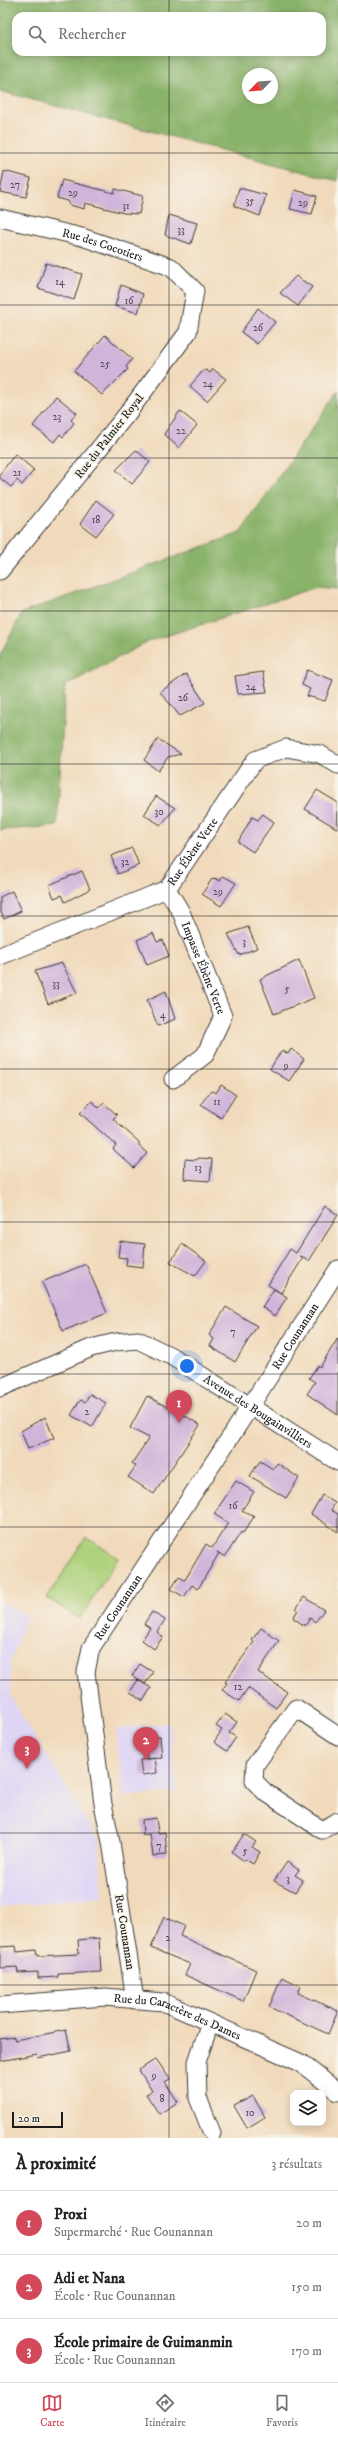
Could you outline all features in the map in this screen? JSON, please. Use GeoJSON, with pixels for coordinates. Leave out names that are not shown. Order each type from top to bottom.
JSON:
{"type":"FeatureCollection","features":[{"type":"Feature","properties":{"kind":"street","name":"Rue des Cocotiers"},"geometry":{"type":"LineString","coordinates":[[0,218],[82,237],[171,267],[195,291]]}},
{"type":"Feature","properties":{"kind":"street","name":"Rue du Palmier Royal"},"geometry":{"type":"LineString","coordinates":[[0,570],[127,414],[188,332],[195,291]]}},
{"type":"Feature","properties":{"kind":"street","name":"Rue Ébène Verte"},"geometry":{"type":"LineString","coordinates":[[0,956],[167,888],[255,760],[286,748],[320,754],[338,765]]}},
{"type":"Feature","properties":{"kind":"street","name":"Impasse Ébène Verte"},"geometry":{"type":"LineString","coordinates":[[167,888],[181,912],[223,1016],[205,1055],[173,1079]]}},
{"type":"Feature","properties":{"kind":"street","name":"Rue Counannan"},"geometry":{"type":"LineString","coordinates":[[134,2000],[111,1842],[103,1804],[86,1672],[91,1648],[250,1407],[338,1269]]}},
{"type":"Feature","properties":{"kind":"street","name":"Avenue des Bougainvilliers"},"geometry":{"type":"LineString","coordinates":[[0,1388],[91,1348],[116,1342],[138,1340],[171,1356],[338,1462]]}},
{"type":"Feature","properties":{"kind":"street"},"geometry":{"type":"LineString","coordinates":[[338,1736],[296,1708],[255,1765],[254,1782],[264,1792],[322,1830],[338,1821]]}},
{"type":"Feature","properties":{"kind":"street","name":"Rue du Caractère des Dames"},"geometry":{"type":"LineString","coordinates":[[0,2005],[105,1997],[163,2002],[301,2063],[336,2086]]}},
{"type":"Feature","properties":{"kind":"street"},"geometry":{"type":"LineString","coordinates":[[210,2023],[197,2062],[198,2098],[212,2133]]}},
{"type":"Feature","properties":{"kind":"shaded area"},"geometry":{"type":"Polygon","coordinates":[[[0,1601],[27,1615],[10,1663],[11,1698],[99,1840],[102,1897],[0,1907],[0,1601]]]}},
{"type":"Feature","properties":{"kind":"shaded area"},"geometry":{"type":"Polygon","coordinates":[[[170,1723],[177,1791],[123,1797],[116,1729],[170,1723]]]}},
{"type":"Feature","properties":{"kind":"green space"},"geometry":{"type":"Polygon","coordinates":[[[0,0],[338,0],[338,181],[0,91],[0,0]]]}},
{"type":"Feature","properties":{"kind":"green space"},"geometry":{"type":"Polygon","coordinates":[[[338,391],[338,589],[317,587],[147,642],[65,686],[57,826],[0,830],[0,655],[22,613],[240,533],[338,391]]]}},
{"type":"Feature","properties":{"kind":"green space"},"geometry":{"type":"Polygon","coordinates":[[[86,1537],[118,1558],[80,1619],[47,1598],[86,1537]]]}},
{"type":"Feature","properties":{"kind":"building"},"geometry":{"type":"Polygon","coordinates":[[[4,171],[31,178],[26,197],[0,192],[4,171]]]}},
{"type":"Feature","properties":{"kind":"building"},"geometry":{"type":"Polygon","coordinates":[[[62,180],[114,193],[115,189],[143,196],[139,214],[124,213],[85,203],[84,209],[70,205],[68,201],[57,198],[62,180]]]}},
{"type":"Feature","properties":{"kind":"building"},"geometry":{"type":"Polygon","coordinates":[[[239,188],[266,195],[260,216],[234,206],[239,188]]]}},
{"type":"Feature","properties":{"kind":"building"},"geometry":{"type":"Polygon","coordinates":[[[295,190],[317,196],[312,214],[290,209],[295,190]]]}},
{"type":"Feature","properties":{"kind":"building"},"geometry":{"type":"Polygon","coordinates":[[[169,215],[197,223],[191,244],[165,235],[169,215]]]}},
{"type":"Feature","properties":{"kind":"building"},"geometry":{"type":"Polygon","coordinates":[[[46,263],[82,274],[74,300],[38,288],[46,263]]]}},
{"type":"Feature","properties":{"kind":"building"},"geometry":{"type":"Polygon","coordinates":[[[296,276],[312,287],[298,306],[280,293],[296,276]]]}},
{"type":"Feature","properties":{"kind":"building"},"geometry":{"type":"Polygon","coordinates":[[[121,285],[143,294],[138,313],[115,306],[121,285]]]}},
{"type":"Feature","properties":{"kind":"building"},"geometry":{"type":"Polygon","coordinates":[[[258,308],[275,322],[257,344],[241,332],[258,308]]]}},
{"type":"Feature","properties":{"kind":"building"},"geometry":{"type":"Polygon","coordinates":[[[105,335],[132,359],[126,367],[128,369],[102,395],[74,371],[105,335]]]}},
{"type":"Feature","properties":{"kind":"building"},"geometry":{"type":"Polygon","coordinates":[[[213,369],[226,379],[207,401],[190,386],[202,372],[206,370],[210,373],[213,369]]]}},
{"type":"Feature","properties":{"kind":"building"},"geometry":{"type":"Polygon","coordinates":[[[56,396],[77,413],[71,420],[74,423],[63,437],[60,434],[54,442],[33,426],[56,396]]]}},
{"type":"Feature","properties":{"kind":"building"},"geometry":{"type":"Polygon","coordinates":[[[180,411],[197,425],[179,448],[164,434],[180,411]]]}},
{"type":"Feature","properties":{"kind":"building"},"geometry":{"type":"Polygon","coordinates":[[[136,450],[150,462],[132,484],[116,470],[136,450]]]}},
{"type":"Feature","properties":{"kind":"building"},"geometry":{"type":"Polygon","coordinates":[[[15,454],[34,470],[22,485],[17,480],[11,487],[0,478],[0,474],[15,454]]]}},
{"type":"Feature","properties":{"kind":"building"},"geometry":{"type":"Polygon","coordinates":[[[96,500],[114,514],[96,536],[80,524],[96,500]]]}},
{"type":"Feature","properties":{"kind":"building"},"geometry":{"type":"Polygon","coordinates":[[[307,670],[333,680],[325,701],[307,696],[310,689],[302,685],[307,670]]]}},
{"type":"Feature","properties":{"kind":"building"},"geometry":{"type":"Polygon","coordinates":[[[263,672],[267,692],[238,694],[235,676],[263,672]]]}},
{"type":"Feature","properties":{"kind":"building"},"geometry":{"type":"Polygon","coordinates":[[[186,674],[205,703],[180,716],[160,692],[186,674]]]}},
{"type":"Feature","properties":{"kind":"building"},"geometry":{"type":"Polygon","coordinates":[[[158,739],[181,754],[168,757],[158,771],[144,760],[158,739]]]}},
{"type":"Feature","properties":{"kind":"building"},"geometry":{"type":"Polygon","coordinates":[[[317,790],[337,802],[338,829],[305,809],[317,790]]]}},
{"type":"Feature","properties":{"kind":"building"},"geometry":{"type":"Polygon","coordinates":[[[156,796],[175,808],[161,825],[144,815],[156,796]]]}},
{"type":"Feature","properties":{"kind":"building"},"geometry":{"type":"Polygon","coordinates":[[[263,814],[274,822],[253,852],[238,842],[252,817],[258,820],[263,814]]]}},
{"type":"Feature","properties":{"kind":"building"},"geometry":{"type":"Polygon","coordinates":[[[132,848],[139,865],[118,874],[111,856],[132,848]]]}},
{"type":"Feature","properties":{"kind":"building"},"geometry":{"type":"Polygon","coordinates":[[[82,871],[90,889],[65,902],[62,895],[54,898],[49,885],[82,871]]]}},
{"type":"Feature","properties":{"kind":"building"},"geometry":{"type":"Polygon","coordinates":[[[223,876],[236,883],[221,906],[202,894],[212,879],[213,880],[215,878],[220,881],[223,876]]]}},
{"type":"Feature","properties":{"kind":"building"},"geometry":{"type":"Polygon","coordinates":[[[12,891],[21,911],[4,919],[0,910],[0,897],[12,891]]]}},
{"type":"Feature","properties":{"kind":"building"},"geometry":{"type":"Polygon","coordinates":[[[248,927],[257,948],[239,955],[228,934],[248,927]]]}},
{"type":"Feature","properties":{"kind":"building"},"geometry":{"type":"Polygon","coordinates":[[[153,933],[157,942],[163,940],[169,956],[147,965],[137,940],[153,933]]]}},
{"type":"Feature","properties":{"kind":"building"},"geometry":{"type":"Polygon","coordinates":[[[299,960],[314,998],[274,1014],[260,979],[299,960]]]}},
{"type":"Feature","properties":{"kind":"building"},"geometry":{"type":"Polygon","coordinates":[[[62,963],[77,993],[48,1004],[35,971],[62,963]]]}},
{"type":"Feature","properties":{"kind":"building"},"geometry":{"type":"Polygon","coordinates":[[[166,991],[175,1019],[158,1026],[147,1000],[166,991]]]}},
{"type":"Feature","properties":{"kind":"building"},"geometry":{"type":"Polygon","coordinates":[[[291,1049],[304,1059],[289,1081],[270,1069],[280,1053],[283,1051],[288,1054],[291,1049]]]}},
{"type":"Feature","properties":{"kind":"building"},"geometry":{"type":"Polygon","coordinates":[[[221,1085],[236,1095],[221,1118],[201,1104],[209,1093],[212,1091],[216,1093],[221,1085]]]}},
{"type":"Feature","properties":{"kind":"building"},"geometry":{"type":"Polygon","coordinates":[[[92,1101],[99,1108],[104,1103],[117,1115],[113,1119],[139,1142],[139,1146],[147,1153],[134,1168],[113,1149],[116,1145],[80,1113],[92,1101]]]}},
{"type":"Feature","properties":{"kind":"building"},"geometry":{"type":"Polygon","coordinates":[[[199,1158],[212,1159],[210,1181],[184,1179],[185,1159],[196,1160],[199,1158]]]}},
{"type":"Feature","properties":{"kind":"building"},"geometry":{"type":"Polygon","coordinates":[[[325,1206],[338,1215],[309,1261],[300,1256],[303,1258],[281,1293],[268,1285],[290,1249],[296,1253],[325,1206]]]}},
{"type":"Feature","properties":{"kind":"building"},"geometry":{"type":"Polygon","coordinates":[[[120,1241],[145,1244],[143,1267],[126,1265],[127,1258],[118,1257],[120,1241]]]}},
{"type":"Feature","properties":{"kind":"building"},"geometry":{"type":"Polygon","coordinates":[[[182,1244],[206,1261],[195,1276],[170,1262],[182,1244]]]}},
{"type":"Feature","properties":{"kind":"building"},"geometry":{"type":"Polygon","coordinates":[[[86,1264],[107,1313],[63,1331],[42,1282],[86,1264]]]}},
{"type":"Feature","properties":{"kind":"building"},"geometry":{"type":"Polygon","coordinates":[[[274,1289],[287,1297],[275,1316],[262,1307],[274,1289]]]}},
{"type":"Feature","properties":{"kind":"building"},"geometry":{"type":"Polygon","coordinates":[[[226,1307],[257,1326],[235,1362],[210,1346],[214,1339],[209,1335],[226,1307]]]}},
{"type":"Feature","properties":{"kind":"building"},"geometry":{"type":"Polygon","coordinates":[[[338,1338],[338,1415],[307,1394],[315,1382],[309,1378],[318,1365],[320,1367],[338,1338]]]}},
{"type":"Feature","properties":{"kind":"building"},"geometry":{"type":"Polygon","coordinates":[[[90,1394],[106,1403],[92,1427],[71,1415],[79,1402],[81,1400],[85,1402],[90,1394]]]}},
{"type":"Feature","properties":{"kind":"building"},"geometry":{"type":"Polygon","coordinates":[[[147,1396],[169,1408],[170,1406],[200,1425],[154,1494],[128,1477],[136,1466],[132,1463],[149,1438],[130,1428],[147,1396]]]}},
{"type":"Feature","properties":{"kind":"building"},"geometry":{"type":"Polygon","coordinates":[[[45,1417],[54,1438],[28,1449],[21,1431],[45,1417]]]}},
{"type":"Feature","properties":{"kind":"building"},"geometry":{"type":"Polygon","coordinates":[[[260,1461],[273,1469],[277,1463],[299,1478],[286,1498],[250,1476],[260,1461]]]}},
{"type":"Feature","properties":{"kind":"building"},"geometry":{"type":"Polygon","coordinates":[[[236,1481],[254,1492],[242,1510],[254,1517],[243,1533],[241,1532],[225,1557],[219,1553],[198,1589],[192,1585],[184,1597],[171,1589],[179,1577],[185,1580],[206,1544],[212,1548],[228,1523],[214,1514],[236,1481]]]}},
{"type":"Feature","properties":{"kind":"building"},"geometry":{"type":"Polygon","coordinates":[[[322,1495],[335,1503],[331,1510],[338,1514],[338,1532],[311,1514],[322,1495]]]}},
{"type":"Feature","properties":{"kind":"building"},"geometry":{"type":"Polygon","coordinates":[[[304,1597],[324,1610],[315,1622],[310,1618],[305,1626],[293,1618],[298,1610],[296,1609],[304,1597]]]}},
{"type":"Feature","properties":{"kind":"building"},"geometry":{"type":"Polygon","coordinates":[[[152,1612],[165,1620],[157,1632],[163,1637],[154,1649],[142,1640],[150,1628],[144,1624],[152,1612]]]}},
{"type":"Feature","properties":{"kind":"building"},"geometry":{"type":"Polygon","coordinates":[[[261,1628],[279,1641],[258,1672],[287,1692],[276,1708],[248,1688],[239,1701],[222,1690],[227,1683],[225,1682],[254,1642],[252,1640],[261,1628]]]}},
{"type":"Feature","properties":{"kind":"building"},"geometry":{"type":"Polygon","coordinates":[[[140,1664],[153,1672],[145,1684],[132,1676],[140,1664]]]}},
{"type":"Feature","properties":{"kind":"building"},"geometry":{"type":"Polygon","coordinates":[[[138,1680],[151,1688],[143,1701],[130,1692],[138,1680]]]}},
{"type":"Feature","properties":{"kind":"building"},"geometry":{"type":"Polygon","coordinates":[[[225,1714],[237,1722],[229,1733],[236,1737],[227,1751],[214,1742],[222,1730],[216,1726],[225,1714]]]}},
{"type":"Feature","properties":{"kind":"building"},"geometry":{"type":"Polygon","coordinates":[[[160,1736],[162,1758],[147,1759],[145,1737],[160,1736]]]}},
{"type":"Feature","properties":{"kind":"building"},"geometry":{"type":"Polygon","coordinates":[[[155,1758],[157,1773],[142,1775],[140,1760],[155,1758]]]}},
{"type":"Feature","properties":{"kind":"building"},"geometry":{"type":"Polygon","coordinates":[[[156,1818],[158,1833],[165,1832],[167,1855],[153,1856],[150,1834],[143,1835],[142,1820],[156,1818]]]}},
{"type":"Feature","properties":{"kind":"building"},"geometry":{"type":"Polygon","coordinates":[[[244,1834],[256,1842],[252,1847],[260,1852],[253,1864],[245,1859],[244,1861],[232,1852],[244,1834]]]}},
{"type":"Feature","properties":{"kind":"building"},"geometry":{"type":"Polygon","coordinates":[[[287,1862],[299,1870],[295,1875],[303,1880],[295,1892],[274,1881],[287,1862]]]}},
{"type":"Feature","properties":{"kind":"building"},"geometry":{"type":"Polygon","coordinates":[[[164,1917],[184,1926],[180,1936],[256,1970],[243,2001],[185,1975],[190,1964],[151,1948],[164,1917]]]}},
{"type":"Feature","properties":{"kind":"building"},"geometry":{"type":"Polygon","coordinates":[[[99,1938],[101,1972],[58,1974],[58,1977],[38,1978],[38,1972],[18,1973],[17,1967],[0,1968],[0,1947],[16,1946],[17,1952],[36,1950],[37,1956],[79,1954],[78,1940],[99,1938]]]}},
{"type":"Feature","properties":{"kind":"building"},"geometry":{"type":"Polygon","coordinates":[[[282,1977],[301,1986],[298,1993],[338,2011],[328,2034],[269,2007],[282,1977]]]}},
{"type":"Feature","properties":{"kind":"building"},"geometry":{"type":"Polygon","coordinates":[[[66,2030],[71,2051],[38,2058],[37,2054],[0,2061],[0,2039],[14,2037],[15,2040],[66,2030]]]}},
{"type":"Feature","properties":{"kind":"building"},"geometry":{"type":"Polygon","coordinates":[[[156,2059],[170,2079],[165,2082],[178,2102],[159,2114],[146,2094],[152,2091],[139,2070],[156,2059]]]}},
{"type":"Feature","properties":{"kind":"building"},"geometry":{"type":"Polygon","coordinates":[[[253,2096],[265,2117],[247,2128],[234,2106],[253,2096]]]}},
{"type":"Feature","properties":{"kind":"place","name":"Proxi"},"geometry":{"type":"Point","coordinates":[179,1423]}},
{"type":"Feature","properties":{"kind":"place","name":"Adi et Nana"},"geometry":{"type":"Point","coordinates":[146,1760]}},
{"type":"Feature","properties":{"kind":"place","name":"École primaire de Guimanmin"},"geometry":{"type":"Point","coordinates":[27,1769]}}]}
